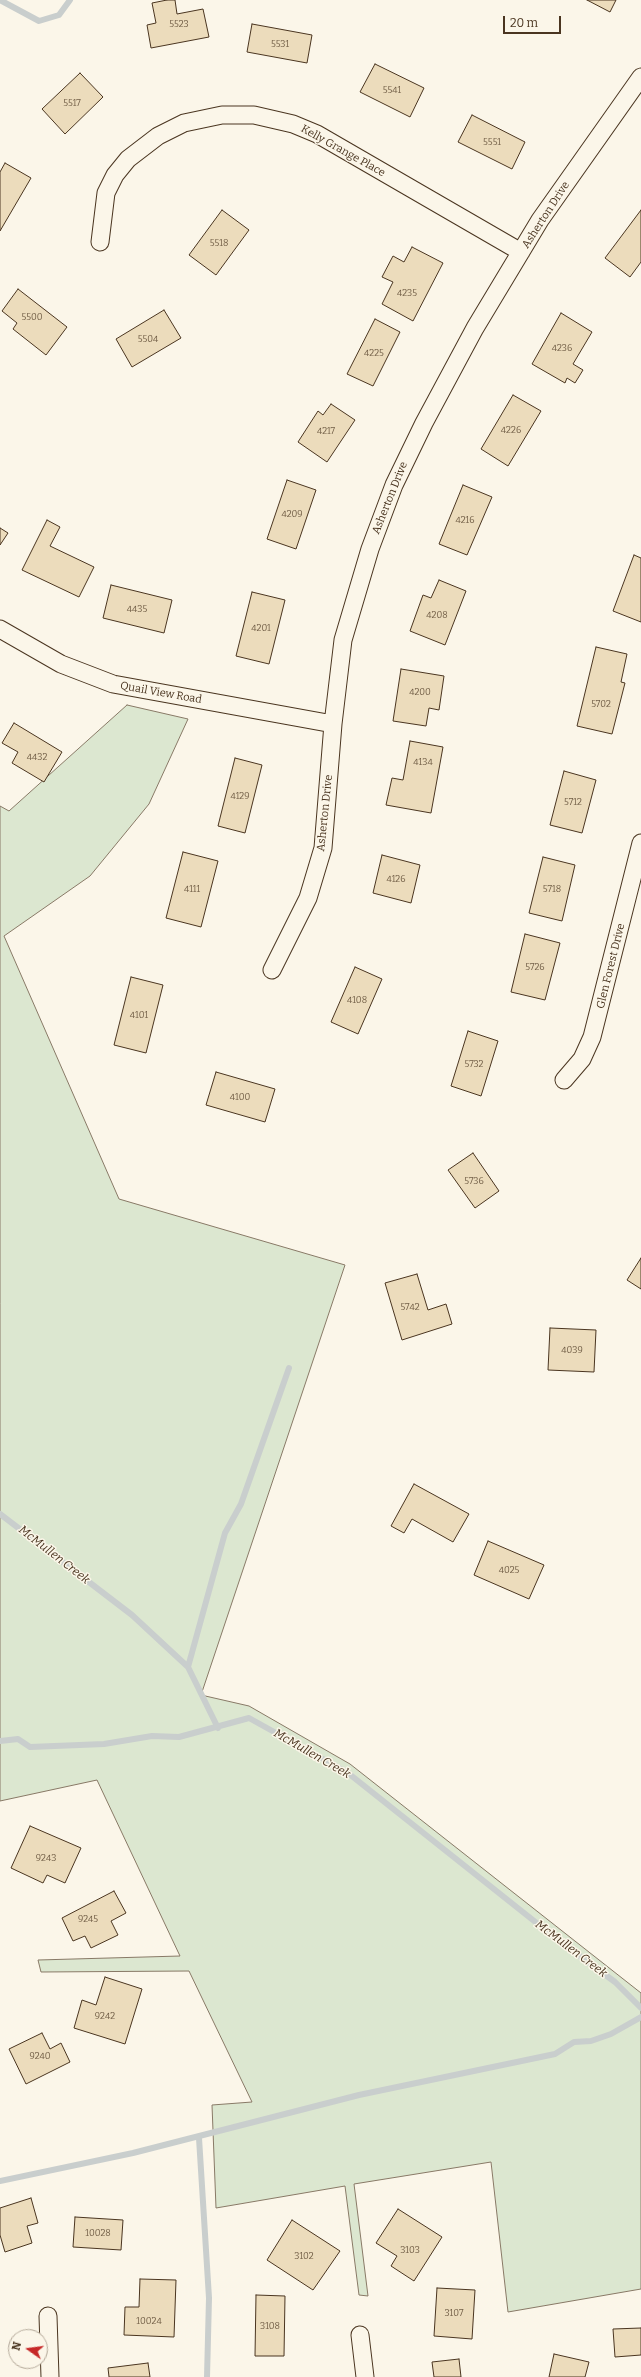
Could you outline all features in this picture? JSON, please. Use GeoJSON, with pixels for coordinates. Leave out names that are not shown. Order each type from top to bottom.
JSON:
{"type":"FeatureCollection","features":[{"type":"Feature","properties":{"kind":"street","name":"Asherton Drive"},"geometry":{"type":"LineString","coordinates":[[272,970],[308,898],[323,848],[333,724],[343,640],[370,549],[394,485],[424,423],[475,328],[540,220],[641,77]]}},
{"type":"Feature","properties":{"kind":"street","name":"Kelly Grange Place"},"geometry":{"type":"LineString","coordinates":[[100,242],[106,193],[115,175],[128,159],[158,136],[184,124],[222,115],[254,115],[293,124],[317,134],[521,252]]}},
{"type":"Feature","properties":{"kind":"street","name":"Quail View Road"},"geometry":{"type":"LineString","coordinates":[[0,629],[67,667],[113,684],[333,724]]}},
{"type":"Feature","properties":{"kind":"street","name":"Glen Forest Drive"},"geometry":{"type":"LineString","coordinates":[[564,1080],[582,1059],[592,1037],[641,843]]}},
{"type":"Feature","properties":{"kind":"street"},"geometry":{"type":"LineString","coordinates":[[48,2316],[50,2377]]}},
{"type":"Feature","properties":{"kind":"street"},"geometry":{"type":"LineString","coordinates":[[360,2335],[365,2377]]}},
{"type":"Feature","properties":{"kind":"green space"},"geometry":{"type":"Polygon","coordinates":[[[127,705],[188,719],[149,804],[90,876],[4,936],[119,1199],[345,1265],[201,1695],[249,1706],[350,1764],[641,1993],[641,2289],[508,2312],[491,2162],[354,2184],[368,2296],[359,2295],[345,2186],[216,2208],[212,2105],[252,2102],[189,1971],[41,1972],[38,1960],[180,1956],[97,1780],[0,1801],[0,806],[9,811],[127,705]]]}},
{"type":"Feature","properties":{"kind":"building"},"geometry":{"type":"Polygon","coordinates":[[[175,0],[177,14],[203,9],[209,37],[151,48],[147,25],[156,23],[152,3],[175,0]]]}},
{"type":"Feature","properties":{"kind":"building"},"geometry":{"type":"Polygon","coordinates":[[[587,0],[616,0],[610,12],[587,0]]]}},
{"type":"Feature","properties":{"kind":"building"},"geometry":{"type":"Polygon","coordinates":[[[252,24],[312,35],[307,63],[247,52],[252,24]]]}},
{"type":"Feature","properties":{"kind":"building"},"geometry":{"type":"Polygon","coordinates":[[[375,64],[424,88],[410,117],[360,92],[375,64]]]}},
{"type":"Feature","properties":{"kind":"building"},"geometry":{"type":"Polygon","coordinates":[[[80,73],[103,97],[65,134],[42,109],[80,73]]]}},
{"type":"Feature","properties":{"kind":"building"},"geometry":{"type":"Polygon","coordinates":[[[472,115],[525,142],[512,169],[458,142],[472,115]]]}},
{"type":"Feature","properties":{"kind":"building"},"geometry":{"type":"Polygon","coordinates":[[[5,163],[31,178],[0,231],[0,172],[5,163]]]}},
{"type":"Feature","properties":{"kind":"building"},"geometry":{"type":"Polygon","coordinates":[[[222,210],[249,230],[216,275],[189,255],[222,210]]]}},
{"type":"Feature","properties":{"kind":"building"},"geometry":{"type":"Polygon","coordinates":[[[641,210],[641,262],[630,277],[605,258],[641,210]]]}},
{"type":"Feature","properties":{"kind":"building"},"geometry":{"type":"Polygon","coordinates":[[[412,247],[443,263],[413,321],[382,304],[393,282],[382,277],[393,256],[404,262],[412,247]]]}},
{"type":"Feature","properties":{"kind":"building"},"geometry":{"type":"Polygon","coordinates":[[[18,289],[67,327],[46,355],[13,329],[17,323],[2,311],[18,289]]]}},
{"type":"Feature","properties":{"kind":"building"},"geometry":{"type":"Polygon","coordinates":[[[164,310],[181,338],[132,367],[116,339],[164,310]]]}},
{"type":"Feature","properties":{"kind":"building"},"geometry":{"type":"Polygon","coordinates":[[[561,313],[592,332],[573,364],[583,370],[575,383],[567,378],[565,383],[532,364],[561,313]]]}},
{"type":"Feature","properties":{"kind":"building"},"geometry":{"type":"Polygon","coordinates":[[[375,319],[400,332],[373,386],[347,374],[375,319]]]}},
{"type":"Feature","properties":{"kind":"building"},"geometry":{"type":"Polygon","coordinates":[[[513,395],[541,411],[508,466],[481,449],[513,395]]]}},
{"type":"Feature","properties":{"kind":"building"},"geometry":{"type":"Polygon","coordinates":[[[331,404],[355,420],[327,462],[298,442],[318,411],[323,415],[331,404]]]}},
{"type":"Feature","properties":{"kind":"building"},"geometry":{"type":"Polygon","coordinates":[[[287,480],[316,490],[296,549],[267,539],[287,480]]]}},
{"type":"Feature","properties":{"kind":"building"},"geometry":{"type":"Polygon","coordinates":[[[463,485],[492,497],[467,555],[439,544],[463,485]]]}},
{"type":"Feature","properties":{"kind":"building"},"geometry":{"type":"Polygon","coordinates":[[[47,520],[60,527],[50,546],[94,567],[79,597],[22,570],[47,520]]]}},
{"type":"Feature","properties":{"kind":"building"},"geometry":{"type":"Polygon","coordinates":[[[0,528],[8,533],[0,545],[0,528]]]}},
{"type":"Feature","properties":{"kind":"building"},"geometry":{"type":"Polygon","coordinates":[[[634,555],[641,558],[641,622],[613,611],[634,555]]]}},
{"type":"Feature","properties":{"kind":"building"},"geometry":{"type":"Polygon","coordinates":[[[439,580],[466,591],[445,645],[410,631],[423,595],[431,598],[439,580]]]}},
{"type":"Feature","properties":{"kind":"building"},"geometry":{"type":"Polygon","coordinates":[[[111,585],[172,600],[164,633],[103,618],[111,585]]]}},
{"type":"Feature","properties":{"kind":"building"},"geometry":{"type":"Polygon","coordinates":[[[252,592],[285,600],[269,664],[236,656],[252,592]]]}},
{"type":"Feature","properties":{"kind":"building"},"geometry":{"type":"Polygon","coordinates":[[[596,647],[627,654],[621,682],[625,683],[612,734],[577,726],[596,647]]]}},
{"type":"Feature","properties":{"kind":"building"},"geometry":{"type":"Polygon","coordinates":[[[401,669],[444,676],[439,710],[429,708],[426,726],[393,721],[401,669]]]}},
{"type":"Feature","properties":{"kind":"building"},"geometry":{"type":"Polygon","coordinates":[[[14,723],[62,752],[44,782],[12,763],[18,752],[2,743],[14,723]]]}},
{"type":"Feature","properties":{"kind":"building"},"geometry":{"type":"Polygon","coordinates":[[[410,741],[443,747],[431,813],[386,805],[392,778],[403,780],[410,741]]]}},
{"type":"Feature","properties":{"kind":"building"},"geometry":{"type":"Polygon","coordinates":[[[235,758],[262,765],[245,833],[218,826],[235,758]]]}},
{"type":"Feature","properties":{"kind":"building"},"geometry":{"type":"Polygon","coordinates":[[[564,771],[596,780],[582,833],[550,825],[564,771]]]}},
{"type":"Feature","properties":{"kind":"building"},"geometry":{"type":"Polygon","coordinates":[[[183,852],[218,861],[201,927],[166,918],[183,852]]]}},
{"type":"Feature","properties":{"kind":"building"},"geometry":{"type":"Polygon","coordinates":[[[382,855],[420,865],[411,903],[373,893],[382,855]]]}},
{"type":"Feature","properties":{"kind":"building"},"geometry":{"type":"Polygon","coordinates":[[[543,857],[575,865],[562,921],[529,913],[543,857]]]}},
{"type":"Feature","properties":{"kind":"building"},"geometry":{"type":"Polygon","coordinates":[[[525,934],[560,943],[545,1000],[511,992],[525,934]]]}},
{"type":"Feature","properties":{"kind":"building"},"geometry":{"type":"Polygon","coordinates":[[[355,967],[382,979],[358,1034],[331,1022],[355,967]]]}},
{"type":"Feature","properties":{"kind":"building"},"geometry":{"type":"Polygon","coordinates":[[[131,977],[163,985],[146,1053],[114,1045],[131,977]]]}},
{"type":"Feature","properties":{"kind":"building"},"geometry":{"type":"Polygon","coordinates":[[[468,1031],[498,1041],[481,1096],[451,1086],[468,1031]]]}},
{"type":"Feature","properties":{"kind":"building"},"geometry":{"type":"Polygon","coordinates":[[[216,1072],[275,1089],[265,1122],[206,1105],[216,1072]]]}},
{"type":"Feature","properties":{"kind":"building"},"geometry":{"type":"Polygon","coordinates":[[[473,1153],[499,1191],[475,1208],[448,1170],[473,1153]]]}},
{"type":"Feature","properties":{"kind":"building"},"geometry":{"type":"Polygon","coordinates":[[[641,1258],[641,1289],[627,1280],[641,1258]]]}},
{"type":"Feature","properties":{"kind":"building"},"geometry":{"type":"Polygon","coordinates":[[[417,1274],[428,1310],[446,1304],[452,1324],[402,1340],[385,1283],[417,1274]]]}},
{"type":"Feature","properties":{"kind":"building"},"geometry":{"type":"Polygon","coordinates":[[[550,1328],[596,1330],[594,1372],[548,1370],[550,1328]]]}},
{"type":"Feature","properties":{"kind":"building"},"geometry":{"type":"Polygon","coordinates":[[[414,1484],[469,1514],[453,1542],[412,1519],[404,1533],[391,1526],[414,1484]]]}},
{"type":"Feature","properties":{"kind":"building"},"geometry":{"type":"Polygon","coordinates":[[[488,1541],[544,1565],[529,1599],[474,1575],[488,1541]]]}},
{"type":"Feature","properties":{"kind":"building"},"geometry":{"type":"Polygon","coordinates":[[[30,1826],[81,1848],[65,1883],[47,1875],[43,1883],[11,1868],[30,1826]]]}},
{"type":"Feature","properties":{"kind":"building"},"geometry":{"type":"Polygon","coordinates":[[[114,1891],[126,1913],[111,1921],[118,1935],[91,1948],[85,1936],[73,1941],[62,1918],[114,1891]]]}},
{"type":"Feature","properties":{"kind":"building"},"geometry":{"type":"Polygon","coordinates":[[[105,1977],[142,1989],[125,2044],[74,2028],[82,2000],[96,2005],[105,1977]]]}},
{"type":"Feature","properties":{"kind":"building"},"geometry":{"type":"Polygon","coordinates":[[[42,2033],[50,2049],[61,2043],[70,2062],[26,2084],[9,2049],[42,2033]]]}},
{"type":"Feature","properties":{"kind":"building"},"geometry":{"type":"Polygon","coordinates":[[[31,2198],[38,2223],[27,2226],[32,2243],[5,2252],[0,2235],[0,2208],[31,2198]]]}},
{"type":"Feature","properties":{"kind":"building"},"geometry":{"type":"Polygon","coordinates":[[[398,2209],[442,2237],[414,2281],[391,2266],[397,2256],[376,2243],[398,2209]]]}},
{"type":"Feature","properties":{"kind":"building"},"geometry":{"type":"Polygon","coordinates":[[[75,2217],[123,2220],[121,2250],[73,2247],[75,2217]]]}},
{"type":"Feature","properties":{"kind":"building"},"geometry":{"type":"Polygon","coordinates":[[[292,2220],[340,2251],[313,2290],[267,2260],[292,2220]]]}},
{"type":"Feature","properties":{"kind":"building"},"geometry":{"type":"Polygon","coordinates":[[[140,2279],[176,2280],[174,2337],[124,2335],[125,2307],[139,2307],[140,2279]]]}},
{"type":"Feature","properties":{"kind":"building"},"geometry":{"type":"Polygon","coordinates":[[[437,2288],[475,2290],[472,2339],[434,2336],[437,2288]]]}},
{"type":"Feature","properties":{"kind":"building"},"geometry":{"type":"Polygon","coordinates":[[[256,2295],[285,2296],[284,2356],[255,2356],[256,2295]]]}},
{"type":"Feature","properties":{"kind":"building"},"geometry":{"type":"Polygon","coordinates":[[[641,2328],[641,2355],[615,2357],[613,2329],[641,2328]]]}},
{"type":"Feature","properties":{"kind":"building"},"geometry":{"type":"Polygon","coordinates":[[[554,2354],[589,2362],[585,2377],[549,2377],[554,2354]]]}},
{"type":"Feature","properties":{"kind":"building"},"geometry":{"type":"Polygon","coordinates":[[[459,2359],[461,2377],[434,2377],[432,2362],[459,2359]]]}},
{"type":"Feature","properties":{"kind":"building"},"geometry":{"type":"Polygon","coordinates":[[[148,2363],[150,2377],[109,2377],[108,2368],[148,2363]]]}},
{"type":"Feature","properties":{"kind":"waterway"},"geometry":{"type":"LineString","coordinates":[[0,0],[39,21],[59,15],[70,0]]}},
{"type":"Feature","properties":{"kind":"waterway"},"geometry":{"type":"LineString","coordinates":[[188,1667],[225,1533],[241,1504],[289,1368]]}},
{"type":"Feature","properties":{"kind":"waterway","name":"McMullen Creek"},"geometry":{"type":"LineString","coordinates":[[0,1514],[132,1615],[188,1667],[218,1728]]}},
{"type":"Feature","properties":{"kind":"waterway","name":"McMullen Creek"},"geometry":{"type":"LineString","coordinates":[[0,1741],[18,1739],[30,1747],[104,1744],[152,1736],[179,1737],[249,1718],[348,1773],[558,1940],[615,1982],[641,2008]]}},
{"type":"Feature","properties":{"kind":"waterway"},"geometry":{"type":"LineString","coordinates":[[0,2181],[133,2153],[359,2095],[555,2054],[574,2042],[591,2041],[611,2034],[641,2017]]}},
{"type":"Feature","properties":{"kind":"waterway"},"geometry":{"type":"LineString","coordinates":[[199,2138],[209,2298],[207,2377]]}}]}
